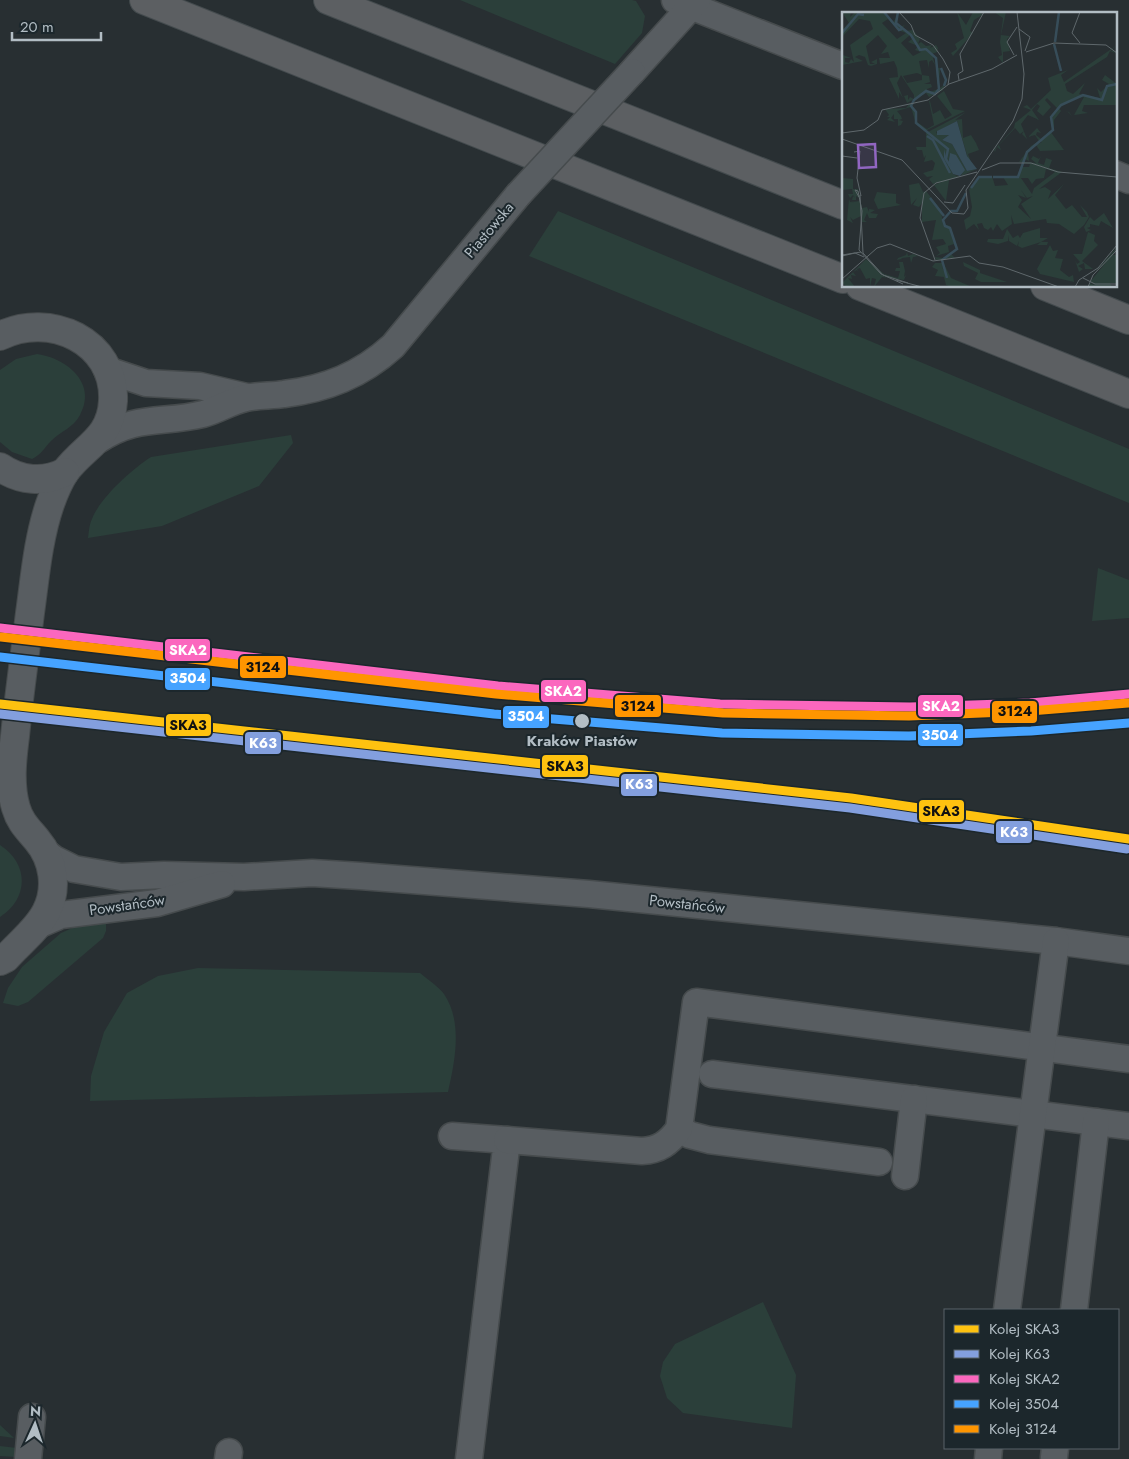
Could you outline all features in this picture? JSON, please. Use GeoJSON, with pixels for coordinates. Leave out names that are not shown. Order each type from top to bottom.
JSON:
{"type":"FeatureCollection","features":[{"type":"Feature","properties":{"kind":"highway"},"geometry":{"type":"LineString","coordinates":[[144,0],[842,279]]}},
{"type":"Feature","properties":{"kind":"highway"},"geometry":{"type":"LineString","coordinates":[[328,0],[842,205]]}},
{"type":"Feature","properties":{"kind":"highway"},"geometry":{"type":"LineString","coordinates":[[865,288],[1129,394]]}},
{"type":"Feature","properties":{"kind":"highway"},"geometry":{"type":"LineString","coordinates":[[1050,288],[1129,320]]}},
{"type":"Feature","properties":{"kind":"street"},"geometry":{"type":"LineString","coordinates":[[687,2],[842,66]]}},
{"type":"Feature","properties":{"kind":"street","name":"Piastowska"},"geometry":{"type":"LineString","coordinates":[[98,440],[118,428],[135,422],[203,414],[247,398],[321,388],[348,378],[380,358],[406,331],[518,195],[632,72],[687,2]]}},
{"type":"Feature","properties":{"kind":"street"},"geometry":{"type":"LineString","coordinates":[[1116,174],[1129,180]]}},
{"type":"Feature","properties":{"kind":"street"},"geometry":{"type":"LineString","coordinates":[[0,336],[11,330],[33,326],[64,331],[85,342],[102,361],[113,390],[112,411],[107,426],[98,440],[65,472],[51,502],[38,556],[13,752],[14,797],[18,814],[27,830],[45,852],[52,870],[52,892],[47,910],[38,924],[2,963]]}},
{"type":"Feature","properties":{"kind":"street","name":"Piastowska"},"geometry":{"type":"LineString","coordinates":[[107,370],[146,383],[200,386],[247,398]]}},
{"type":"Feature","properties":{"kind":"street"},"geometry":{"type":"LineString","coordinates":[[0,467],[31,479],[48,478],[65,472]]}},
{"type":"Feature","properties":{"kind":"street"},"geometry":{"type":"LineString","coordinates":[[0,819],[27,830]]}},
{"type":"Feature","properties":{"kind":"street","name":"Powstańców"},"geometry":{"type":"LineString","coordinates":[[45,852],[65,865],[99,874],[244,877],[312,873],[559,891],[1056,941],[1129,951]]}},
{"type":"Feature","properties":{"kind":"street","name":"Powstańców"},"geometry":{"type":"LineString","coordinates":[[38,924],[61,915],[156,903],[244,877]]}},
{"type":"Feature","properties":{"kind":"street"},"geometry":{"type":"LineString","coordinates":[[1007,1309],[1056,941]]}},
{"type":"Feature","properties":{"kind":"street"},"geometry":{"type":"LineString","coordinates":[[452,1136],[651,1150],[663,1146],[672,1139],[678,1128],[696,1002],[1129,1059]]}},
{"type":"Feature","properties":{"kind":"street"},"geometry":{"type":"LineString","coordinates":[[712,1074],[1129,1126]]}},
{"type":"Feature","properties":{"kind":"street"},"geometry":{"type":"LineString","coordinates":[[905,1176],[914,1099]]}},
{"type":"Feature","properties":{"kind":"street"},"geometry":{"type":"LineString","coordinates":[[1074,1309],[1096,1122]]}},
{"type":"Feature","properties":{"kind":"street"},"geometry":{"type":"LineString","coordinates":[[678,1128],[690,1135],[709,1140],[880,1162]]}},
{"type":"Feature","properties":{"kind":"street"},"geometry":{"type":"LineString","coordinates":[[469,1459],[507,1140]]}},
{"type":"Feature","properties":{"kind":"street"},"geometry":{"type":"LineString","coordinates":[[28,1459],[32,1417]]}},
{"type":"Feature","properties":{"kind":"green space"},"geometry":{"type":"Polygon","coordinates":[[[460,0],[632,0],[636,1],[645,16],[642,33],[615,64],[460,0]]]}},
{"type":"Feature","properties":{"kind":"green space"},"geometry":{"type":"Polygon","coordinates":[[[558,211],[1129,449],[1129,503],[529,256],[558,211]]]}},
{"type":"Feature","properties":{"kind":"green space"},"geometry":{"type":"Polygon","coordinates":[[[37,354],[48,356],[58,361],[76,374],[82,383],[85,403],[74,423],[32,459],[12,452],[0,442],[0,370],[16,359],[37,354]]]}},
{"type":"Feature","properties":{"kind":"green space"},"geometry":{"type":"Polygon","coordinates":[[[291,435],[293,443],[259,486],[162,526],[88,538],[91,521],[109,493],[126,476],[151,457],[291,435]]]}},
{"type":"Feature","properties":{"kind":"green space"},"geometry":{"type":"Polygon","coordinates":[[[1098,568],[1129,580],[1129,618],[1092,621],[1098,568]]]}},
{"type":"Feature","properties":{"kind":"green space"},"geometry":{"type":"Polygon","coordinates":[[[0,845],[10,853],[16,862],[22,881],[16,900],[10,909],[0,917],[0,845]]]}},
{"type":"Feature","properties":{"kind":"green space"},"geometry":{"type":"Polygon","coordinates":[[[106,920],[106,931],[103,938],[28,1002],[18,1006],[3,1003],[8,988],[22,967],[61,933],[79,925],[106,920]]]}},
{"type":"Feature","properties":{"kind":"green space"},"geometry":{"type":"Polygon","coordinates":[[[198,968],[420,973],[436,985],[444,994],[454,1017],[455,1055],[448,1092],[90,1101],[91,1076],[104,1032],[127,993],[158,976],[198,968]]]}},
{"type":"Feature","properties":{"kind":"green space"},"geometry":{"type":"Polygon","coordinates":[[[763,1302],[796,1375],[792,1428],[683,1413],[667,1398],[660,1376],[663,1362],[675,1344],[763,1302]]]}},
{"type":"Feature","properties":{"kind":"green space"},"geometry":{"type":"Polygon","coordinates":[[[0,1425],[14,1438],[0,1436],[0,1425]]]}},
{"type":"Feature","properties":{"kind":"green space"},"geometry":{"type":"Polygon","coordinates":[[[0,1446],[17,1448],[17,1457],[0,1456],[0,1446]]]}},
{"type":"Feature","properties":{"kind":"rail line","name":"SKA2"},"geometry":{"type":"LineString","coordinates":[[0,628],[498,686],[720,704],[910,707],[1030,703],[1129,694]]}},
{"type":"Feature","properties":{"kind":"rail line","name":"3124"},"geometry":{"type":"LineString","coordinates":[[1,637],[496,694],[723,713],[909,716],[1030,711],[1128,703]]}},
{"type":"Feature","properties":{"kind":"rail line","name":"3504"},"geometry":{"type":"LineString","coordinates":[[0,657],[494,714],[722,733],[909,736],[1031,731],[1129,723]]}},
{"type":"Feature","properties":{"kind":"rail line","name":"SKA3"},"geometry":{"type":"LineString","coordinates":[[0,704],[851,798],[1129,839]]}},
{"type":"Feature","properties":{"kind":"rail line","name":"K63"},"geometry":{"type":"LineString","coordinates":[[0,714],[850,808],[1127,849]]}},
{"type":"Feature","properties":{"kind":"place","name":"Kraków Piastów"},"geometry":{"type":"Point","coordinates":[582,721]}}]}
